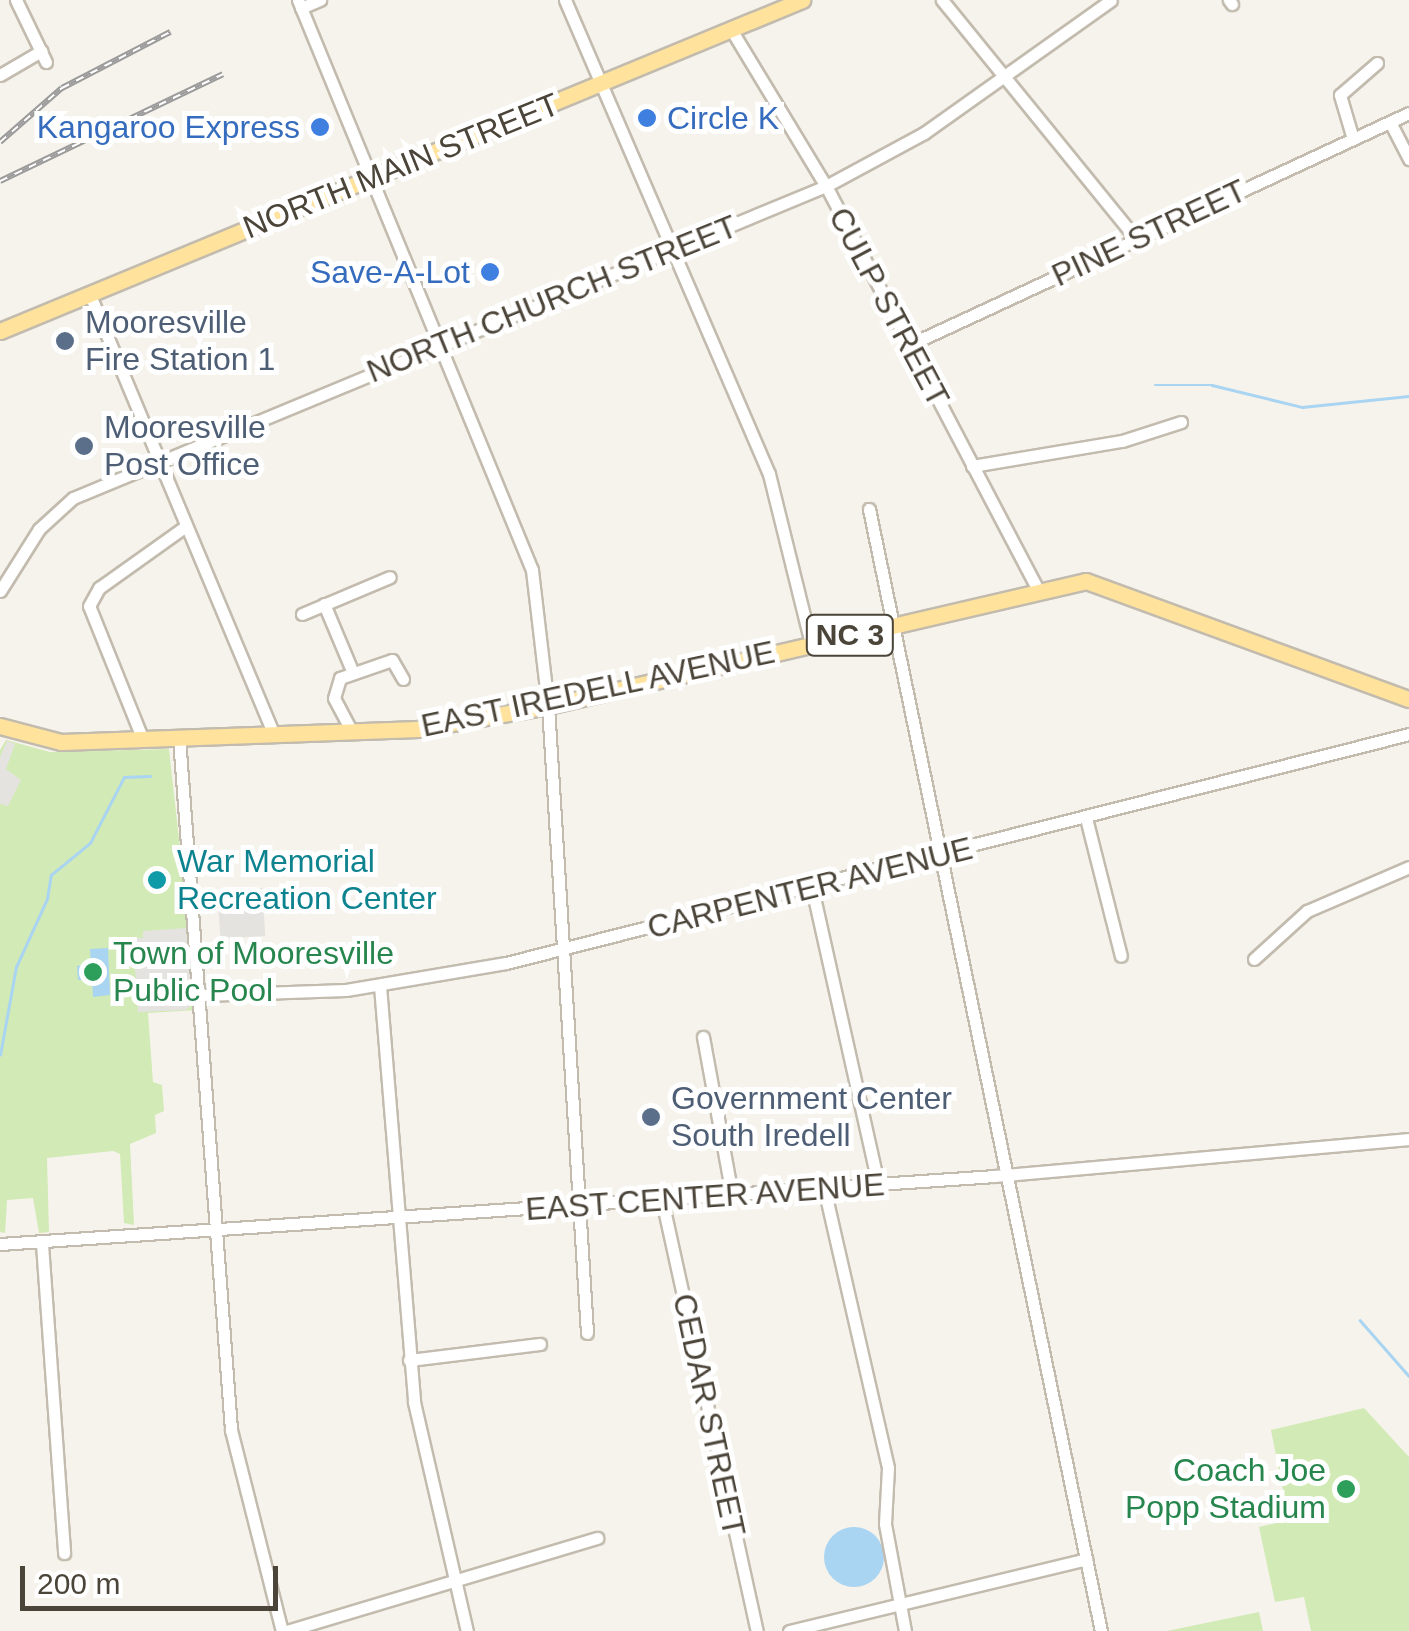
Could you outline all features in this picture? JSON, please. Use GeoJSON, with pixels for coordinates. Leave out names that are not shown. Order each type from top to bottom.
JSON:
{"type":"FeatureCollection","features":[{"type":"Feature","properties":{"kind":"main road","name":"NORTH MAIN STREET"},"geometry":{"type":"LineString","coordinates":[[0,331],[802,0]]}},
{"type":"Feature","properties":{"kind":"main road","name":"EAST IREDELL AVENUE"},"geometry":{"type":"LineString","coordinates":[[0,726],[39,740],[418,729],[548,706],[1036,588],[1086,581],[1112,586],[1409,699]]}},
{"type":"Feature","properties":{"kind":"street"},"geometry":{"type":"LineString","coordinates":[[0,74],[43,57],[16,0]]}},
{"type":"Feature","properties":{"kind":"street"},"geometry":{"type":"LineString","coordinates":[[320,0],[299,4],[532,570],[548,706],[560,952],[583,1206],[587,1334]]}},
{"type":"Feature","properties":{"kind":"street"},"geometry":{"type":"LineString","coordinates":[[565,0],[769,474],[811,644]]}},
{"type":"Feature","properties":{"kind":"street"},"geometry":{"type":"LineString","coordinates":[[942,0],[1136,239]]}},
{"type":"Feature","properties":{"kind":"street","name":"NORTH CHURCH STREET"},"geometry":{"type":"LineString","coordinates":[[0,591],[62,506],[159,461],[826,186],[924,133],[1111,0]]}},
{"type":"Feature","properties":{"kind":"street","name":"CULP STREET"},"geometry":{"type":"LineString","coordinates":[[732,31],[826,186],[1036,588]]}},
{"type":"Feature","properties":{"kind":"street"},"geometry":{"type":"LineString","coordinates":[[1352,139],[1340,95],[1377,63]]}},
{"type":"Feature","properties":{"kind":"street","name":"PINE STREET"},"geometry":{"type":"LineString","coordinates":[[910,345],[1409,113]]}},
{"type":"Feature","properties":{"kind":"street"},"geometry":{"type":"LineString","coordinates":[[1390,122],[1409,159]]}},
{"type":"Feature","properties":{"kind":"street"},"geometry":{"type":"LineString","coordinates":[[90,295],[274,735]]}},
{"type":"Feature","properties":{"kind":"street"},"geometry":{"type":"LineString","coordinates":[[972,466],[1122,441],[1180,422]]}},
{"type":"Feature","properties":{"kind":"street"},"geometry":{"type":"LineString","coordinates":[[869,509],[1004,1175],[1102,1631]]}},
{"type":"Feature","properties":{"kind":"street"},"geometry":{"type":"LineString","coordinates":[[142,740],[89,606],[99,588],[186,526]]}},
{"type":"Feature","properties":{"kind":"street"},"geometry":{"type":"LineString","coordinates":[[302,614],[390,577]]}},
{"type":"Feature","properties":{"kind":"street"},"geometry":{"type":"LineString","coordinates":[[324,604],[353,673]]}},
{"type":"Feature","properties":{"kind":"street"},"geometry":{"type":"LineString","coordinates":[[352,732],[334,687],[353,673],[392,660],[403,679]]}},
{"type":"Feature","properties":{"kind":"street","name":"CARPENTER AVENUE"},"geometry":{"type":"LineString","coordinates":[[203,995],[380,986],[560,952],[1409,734]]}},
{"type":"Feature","properties":{"kind":"street"},"geometry":{"type":"LineString","coordinates":[[179,738],[203,995],[231,1430],[285,1631],[597,1538]]}},
{"type":"Feature","properties":{"kind":"street"},"geometry":{"type":"LineString","coordinates":[[1086,818],[1121,956]]}},
{"type":"Feature","properties":{"kind":"street"},"geometry":{"type":"LineString","coordinates":[[1254,960],[1306,911],[1409,867]]}},
{"type":"Feature","properties":{"kind":"street"},"geometry":{"type":"LineString","coordinates":[[812,888],[878,1184]]}},
{"type":"Feature","properties":{"kind":"street"},"geometry":{"type":"LineString","coordinates":[[380,986],[402,1218],[409,1360],[467,1631]]}},
{"type":"Feature","properties":{"kind":"street"},"geometry":{"type":"LineString","coordinates":[[703,1037],[732,1195]]}},
{"type":"Feature","properties":{"kind":"street","name":"EAST CENTER AVENUE"},"geometry":{"type":"LineString","coordinates":[[0,1244],[220,1232],[1004,1175],[1409,1139]]}},
{"type":"Feature","properties":{"kind":"street"},"geometry":{"type":"LineString","coordinates":[[824,1188],[888,1468],[885,1524],[905,1631]]}},
{"type":"Feature","properties":{"kind":"street","name":"CEDAR STREET"},"geometry":{"type":"LineString","coordinates":[[662,1200],[757,1631]]}},
{"type":"Feature","properties":{"kind":"street"},"geometry":{"type":"LineString","coordinates":[[42,1244],[64,1553]]}},
{"type":"Feature","properties":{"kind":"street"},"geometry":{"type":"LineString","coordinates":[[409,1360],[540,1344]]}},
{"type":"Feature","properties":{"kind":"street"},"geometry":{"type":"LineString","coordinates":[[789,1631],[1086,1559]]}},
{"type":"Feature","properties":{"kind":"green space"},"geometry":{"type":"Polygon","coordinates":[[[6,740],[50,752],[169,749],[198,1010],[148,1013],[153,1082],[162,1085],[164,1111],[155,1115],[156,1133],[130,1144],[134,1225],[124,1223],[120,1154],[113,1151],[47,1158],[49,1232],[39,1233],[33,1198],[7,1200],[5,1233],[0,1232],[0,750],[6,740]]]}},
{"type":"Feature","properties":{"kind":"green space","name":"Coach Joe Popp Stadium"},"geometry":{"type":"Polygon","coordinates":[[[1364,1408],[1409,1457],[1409,1631],[1311,1631],[1304,1597],[1275,1602],[1259,1527],[1289,1520],[1271,1430],[1364,1408]]]}},
{"type":"Feature","properties":{"kind":"green space"},"geometry":{"type":"Polygon","coordinates":[[[1259,1612],[1263,1631],[1167,1631],[1259,1612]]]}},
{"type":"Feature","properties":{"kind":"shaded area"},"geometry":{"type":"Polygon","coordinates":[[[7,741],[15,744],[6,769],[21,780],[8,806],[0,804],[0,757],[7,741]]]}},
{"type":"Feature","properties":{"kind":"shaded area"},"geometry":{"type":"Polygon","coordinates":[[[262,888],[265,936],[220,939],[217,891],[262,888]]]}},
{"type":"Feature","properties":{"kind":"shaded area"},"geometry":{"type":"Polygon","coordinates":[[[186,928],[194,1003],[186,1010],[138,1012],[133,938],[143,938],[143,931],[186,928]]]}},
{"type":"Feature","properties":{"kind":"water","name":"Town of Mooresville Public Pool"},"geometry":{"type":"Polygon","coordinates":[[[108,948],[110,995],[93,997],[92,980],[78,980],[77,966],[91,964],[90,949],[108,948]]]}},
{"type":"Feature","properties":{"kind":"water"},"geometry":{"type":"Polygon","coordinates":[[[854,1527],[876,1535],[884,1557],[876,1579],[854,1587],[832,1579],[824,1557],[832,1535],[854,1527]]]}},
{"type":"Feature","properties":{"kind":"waterway"},"geometry":{"type":"LineString","coordinates":[[1155,385],[1212,385],[1302,407],[1409,396]]}},
{"type":"Feature","properties":{"kind":"waterway"},"geometry":{"type":"LineString","coordinates":[[0,1055],[16,967],[47,899],[51,875],[90,843],[124,777],[150,776]]}},
{"type":"Feature","properties":{"kind":"waterway"},"geometry":{"type":"LineString","coordinates":[[1360,1320],[1409,1376]]}},
{"type":"Feature","properties":{"kind":"railway"},"geometry":{"type":"LineString","coordinates":[[0,142],[62,88],[170,32]]}},
{"type":"Feature","properties":{"kind":"railway"},"geometry":{"type":"LineString","coordinates":[[0,181],[223,74]]}},
{"type":"Feature","properties":{"kind":"place","name":"Circle K"},"geometry":{"type":"Point","coordinates":[647,118]}},
{"type":"Feature","properties":{"kind":"place","name":"Kangaroo Express"},"geometry":{"type":"Point","coordinates":[320,127]}},
{"type":"Feature","properties":{"kind":"place","name":"Save-A-Lot"},"geometry":{"type":"Point","coordinates":[490,272]}},
{"type":"Feature","properties":{"kind":"place","name":"Mooresville Fire Station 1"},"geometry":{"type":"Point","coordinates":[65,341]}},
{"type":"Feature","properties":{"kind":"place","name":"Mooresville Post Office"},"geometry":{"type":"Point","coordinates":[84,446]}},
{"type":"Feature","properties":{"kind":"place","name":"War Memorial Recreation Center"},"geometry":{"type":"Point","coordinates":[157,880]}},
{"type":"Feature","properties":{"kind":"place","name":"Town of Mooresville Public Pool"},"geometry":{"type":"Point","coordinates":[93,972]}},
{"type":"Feature","properties":{"kind":"place","name":"Government Center South Iredell"},"geometry":{"type":"Point","coordinates":[651,1117]}},
{"type":"Feature","properties":{"kind":"place","name":"Coach Joe Popp Stadium"},"geometry":{"type":"Point","coordinates":[1346,1489]}}]}
